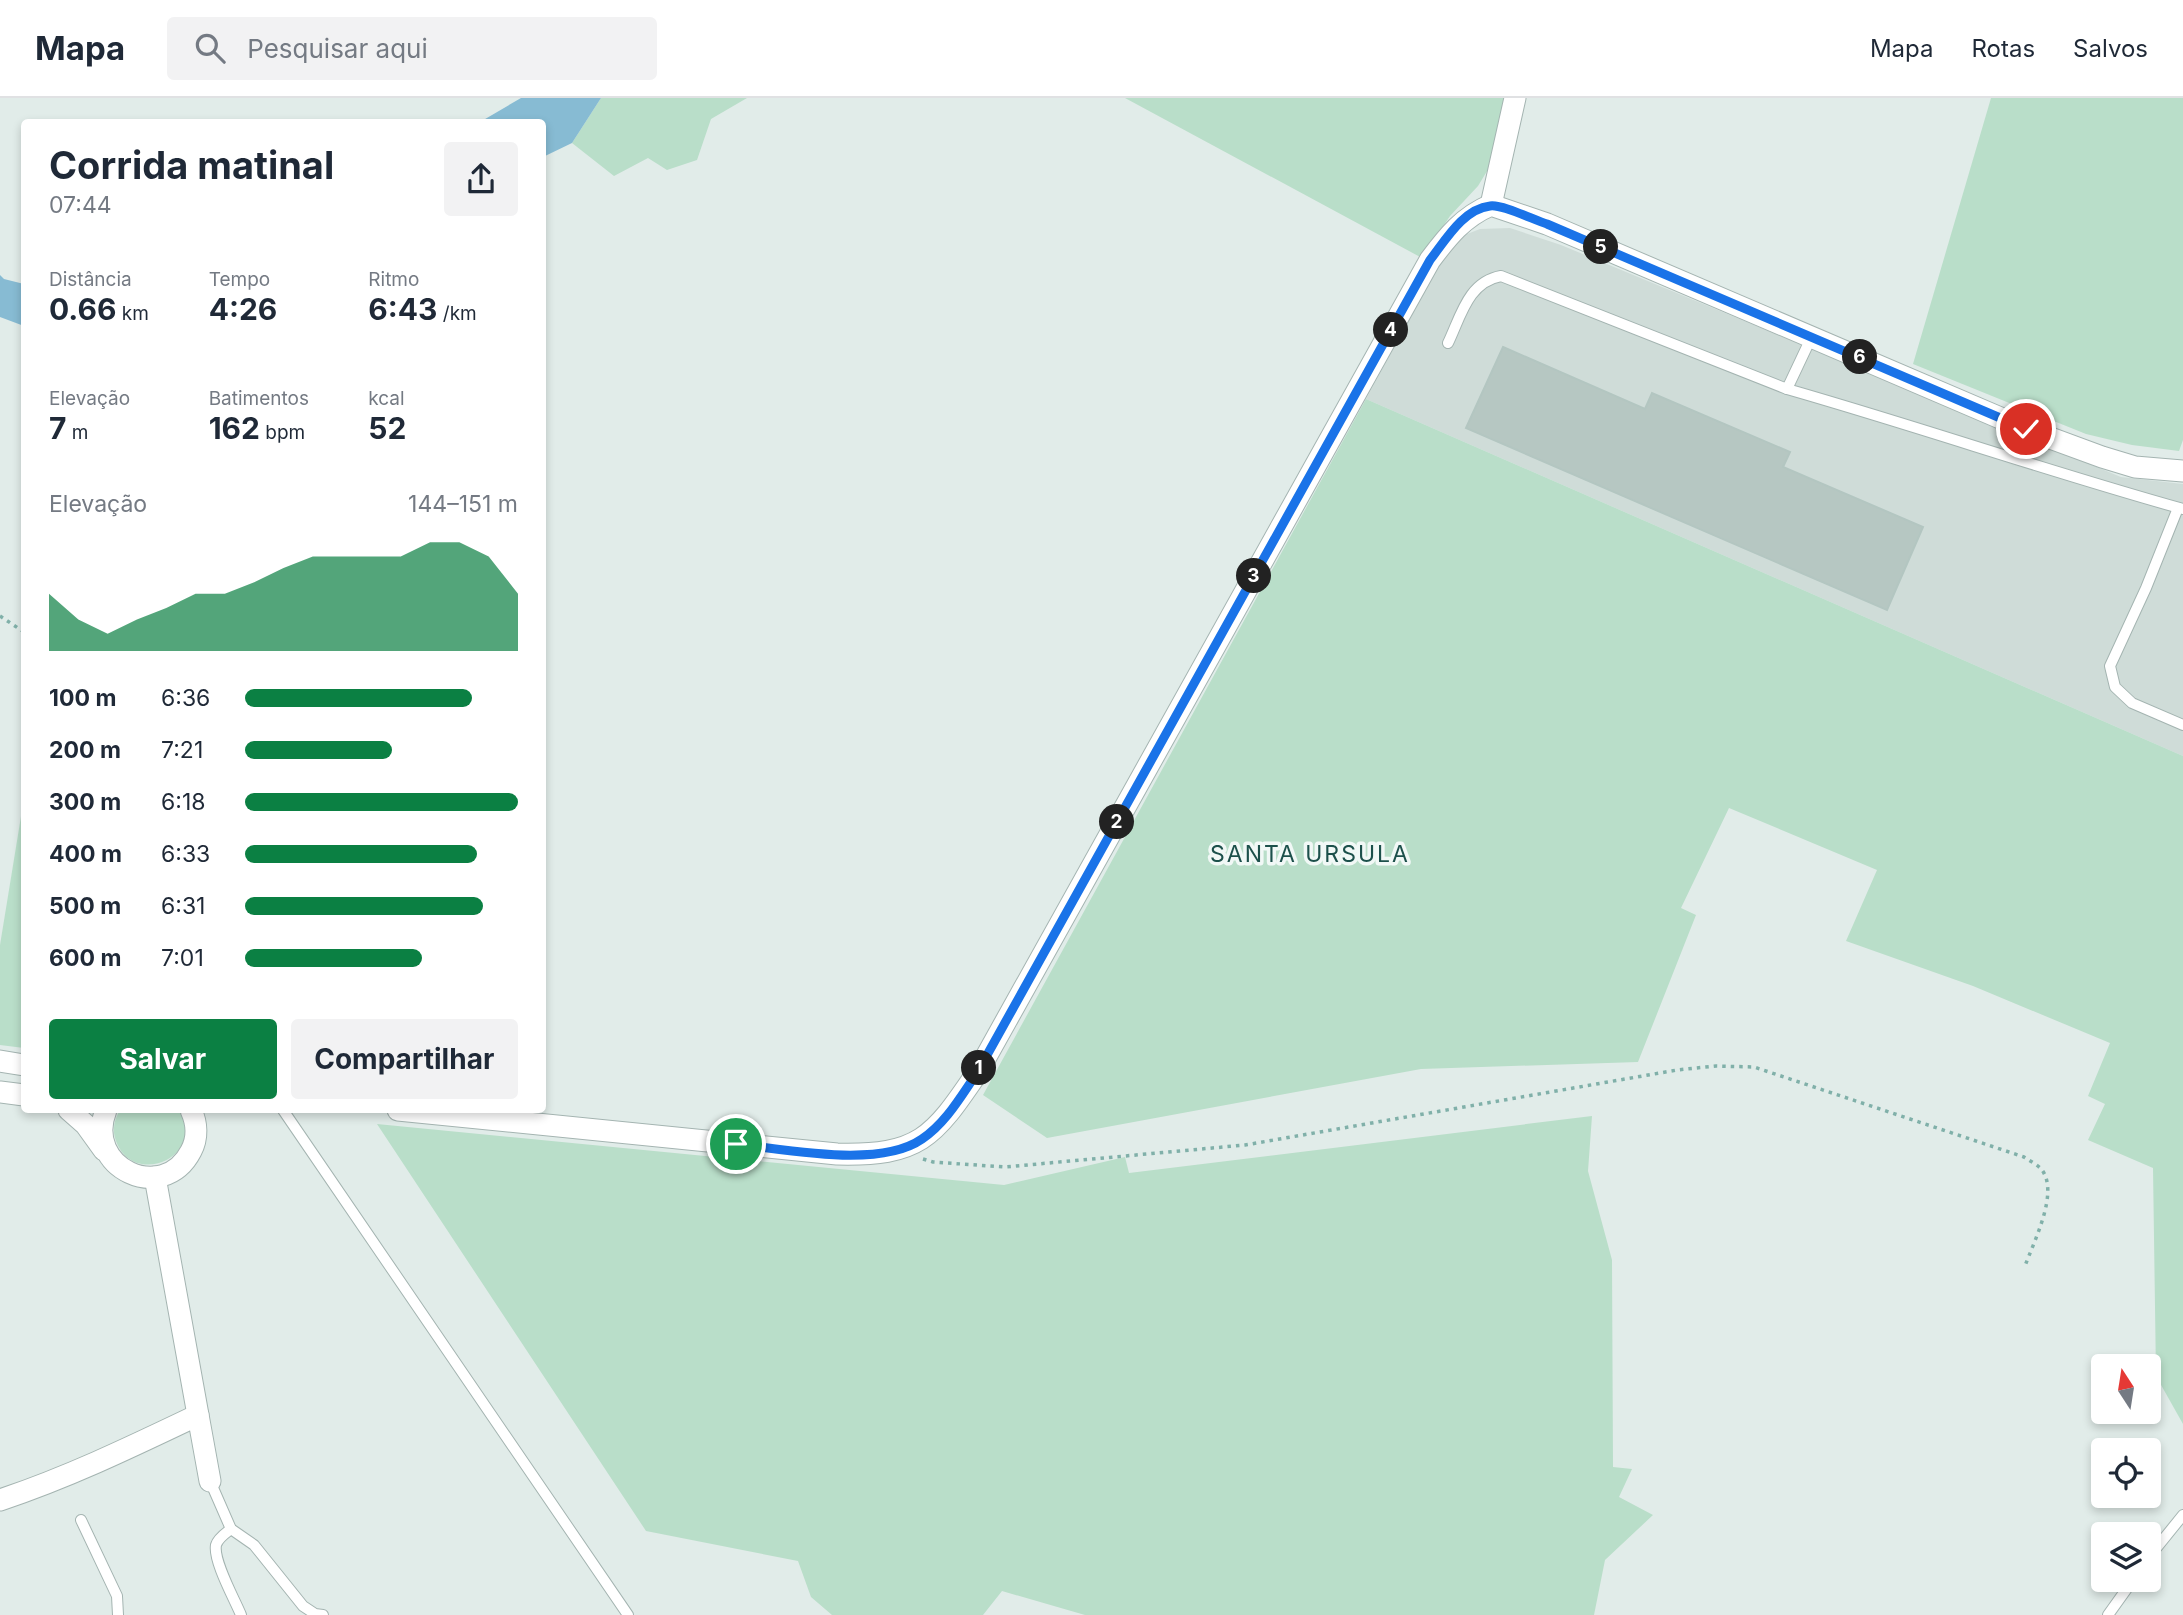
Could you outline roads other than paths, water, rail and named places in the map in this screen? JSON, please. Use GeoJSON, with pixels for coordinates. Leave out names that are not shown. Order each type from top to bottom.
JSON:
{"type":"FeatureCollection","features":[{"type":"Feature","properties":{"kind":"street"},"geometry":{"type":"LineString","coordinates":[[1491,205],[1515,98]]}},
{"type":"Feature","properties":{"kind":"street"},"geometry":{"type":"LineString","coordinates":[[428,1113],[837,1154],[870,1155],[898,1151],[922,1139],[943,1120],[977,1073],[1430,260],[1452,231],[1466,218],[1491,205],[1547,224],[2026,429],[2135,467],[2183,471]]}},
{"type":"Feature","properties":{"kind":"street"},"geometry":{"type":"LineString","coordinates":[[0,1061],[21,1064]]}},
{"type":"Feature","properties":{"kind":"street"},"geometry":{"type":"LineString","coordinates":[[0,1092],[21,1095]]}},
{"type":"Feature","properties":{"kind":"street"},"geometry":{"type":"LineString","coordinates":[[72,1113],[86,1125],[111,1159],[131,1174],[155,1177],[175,1170],[190,1154],[196,1134],[192,1113]]}},
{"type":"Feature","properties":{"kind":"street"},"geometry":{"type":"LineString","coordinates":[[105,1113],[102,1136],[111,1159]]}},
{"type":"Feature","properties":{"kind":"street"},"geometry":{"type":"LineString","coordinates":[[155,1177],[210,1481]]}},
{"type":"Feature","properties":{"kind":"street"},"geometry":{"type":"LineString","coordinates":[[0,1500],[48,1484],[104,1460],[198,1415]]}},
{"type":"Feature","properties":{"kind":"lane"},"geometry":{"type":"LineString","coordinates":[[1448,343],[1471,294],[1480,284],[1502,276],[1787,389],[2180,509],[2110,666],[2115,687],[2132,703],[2183,724]]}},
{"type":"Feature","properties":{"kind":"lane"},"geometry":{"type":"LineString","coordinates":[[1787,389],[1812,336]]}},
{"type":"Feature","properties":{"kind":"lane"},"geometry":{"type":"LineString","coordinates":[[285,1113],[628,1615]]}},
{"type":"Feature","properties":{"kind":"lane"},"geometry":{"type":"LineString","coordinates":[[210,1481],[232,1529],[254,1545],[303,1606],[315,1614],[323,1615]]}},
{"type":"Feature","properties":{"kind":"lane"},"geometry":{"type":"LineString","coordinates":[[2161,1542],[2183,1515]]}},
{"type":"Feature","properties":{"kind":"lane"},"geometry":{"type":"LineString","coordinates":[[81,1520],[117,1596],[118,1615]]}},
{"type":"Feature","properties":{"kind":"lane"},"geometry":{"type":"LineString","coordinates":[[232,1529],[221,1536],[216,1545],[218,1559],[241,1615]]}},
{"type":"Feature","properties":{"kind":"lane"},"geometry":{"type":"LineString","coordinates":[[2108,1615],[2124,1592]]}},
{"type":"Feature","properties":{"kind":"water"},"geometry":{"type":"Polygon","coordinates":[[[521,98],[601,98],[572,143],[546,156],[546,119],[485,119],[521,98]]]}},
{"type":"Feature","properties":{"kind":"water"},"geometry":{"type":"Polygon","coordinates":[[[0,275],[4,279],[21,283],[21,325],[0,317],[0,275]]]}},
{"type":"Feature","properties":{"kind":"district","name":"SANTA URSULA"},"geometry":{"type":"Point","coordinates":[1310,854]}}]}
